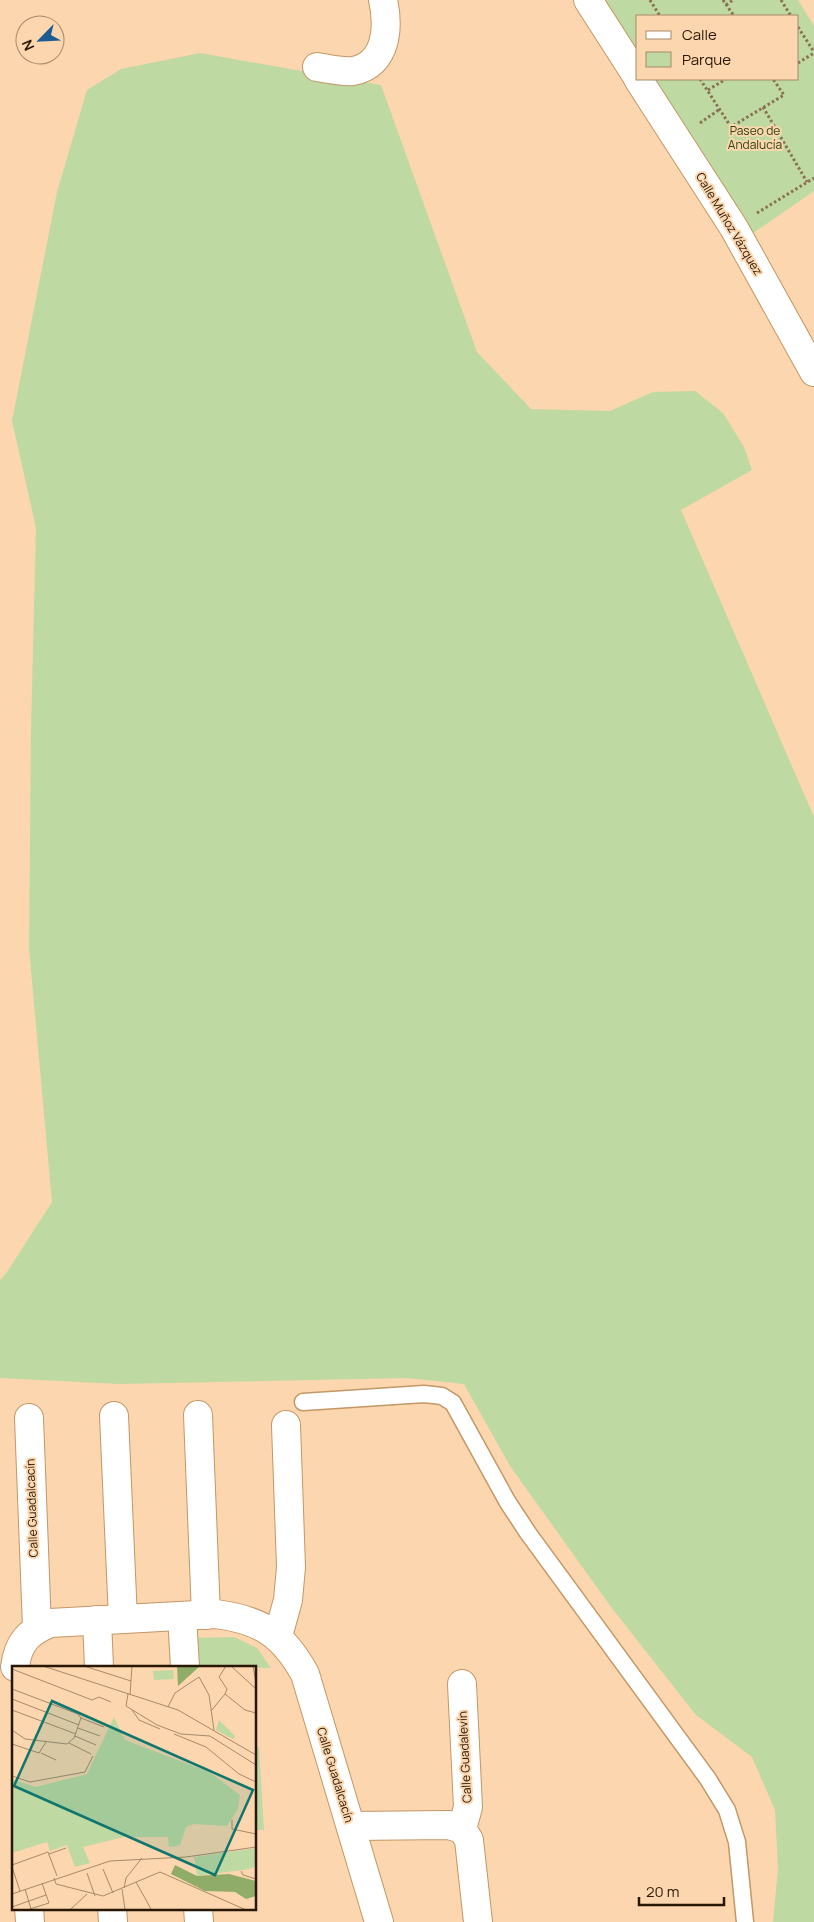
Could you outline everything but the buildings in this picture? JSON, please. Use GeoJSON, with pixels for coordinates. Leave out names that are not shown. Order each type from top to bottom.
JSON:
{"type":"FeatureCollection","features":[{"type":"Feature","properties":{"kind":"street"},"geometry":{"type":"LineString","coordinates":[[317,67],[354,70],[374,60],[384,44],[386,34],[387,23],[383,0]]}},
{"type":"Feature","properties":{"kind":"street","name":"Calle Muñoz Vázquez"},"geometry":{"type":"LineString","coordinates":[[588,0],[636,75]]}},
{"type":"Feature","properties":{"kind":"street","name":"Calle Muñoz Vázquez"},"geometry":{"type":"LineString","coordinates":[[639,80],[734,228],[814,372]]}},
{"type":"Feature","properties":{"kind":"street"},"geometry":{"type":"LineString","coordinates":[[185,1666],[194,1615],[198,1414]]}},
{"type":"Feature","properties":{"kind":"street"},"geometry":{"type":"LineString","coordinates":[[99,1666],[110,1620],[114,1416]]}},
{"type":"Feature","properties":{"kind":"street","name":"Calle Guadalcacín"},"geometry":{"type":"LineString","coordinates":[[29,1418],[30,1634],[50,1623],[194,1615],[238,1617],[260,1624],[278,1636],[295,1655],[305,1674],[379,1922]]}},
{"type":"Feature","properties":{"kind":"street"},"geometry":{"type":"LineString","coordinates":[[278,1636],[288,1600],[291,1567],[286,1425]]}},
{"type":"Feature","properties":{"kind":"street"},"geometry":{"type":"LineString","coordinates":[[15,1666],[17,1654],[30,1634]]}},
{"type":"Feature","properties":{"kind":"street","name":"Calle Guadalevín"},"geometry":{"type":"LineString","coordinates":[[462,1684],[468,1807],[462,1829]]}},
{"type":"Feature","properties":{"kind":"street"},"geometry":{"type":"LineString","coordinates":[[351,1826],[449,1825],[462,1829],[469,1840],[478,1922]]}},
{"type":"Feature","properties":{"kind":"lane"},"geometry":{"type":"LineString","coordinates":[[303,1402],[424,1394],[442,1396],[453,1403],[507,1502],[708,1779],[727,1810],[737,1842],[745,1922]]}},
{"type":"Feature","properties":{"kind":"path"},"geometry":{"type":"LineString","coordinates":[[650,0],[659,15]]}},
{"type":"Feature","properties":{"kind":"path"},"geometry":{"type":"LineString","coordinates":[[723,0],[733,15]]}},
{"type":"Feature","properties":{"kind":"path"},"geometry":{"type":"LineString","coordinates":[[726,4],[733,0]]}},
{"type":"Feature","properties":{"kind":"path"},"geometry":{"type":"LineString","coordinates":[[781,0],[790,15]]}},
{"type":"Feature","properties":{"kind":"path"},"geometry":{"type":"LineString","coordinates":[[799,29],[814,52],[799,62]]}},
{"type":"Feature","properties":{"kind":"path"},"geometry":{"type":"LineString","coordinates":[[701,80],[731,127],[784,95],[774,80]]}},
{"type":"Feature","properties":{"kind":"path"},"geometry":{"type":"LineString","coordinates":[[708,90],[724,80]]}},
{"type":"Feature","properties":{"kind":"path"},"geometry":{"type":"LineString","coordinates":[[763,107],[808,182]]}},
{"type":"Feature","properties":{"kind":"path"},"geometry":{"type":"LineString","coordinates":[[695,127],[720,109]]}},
{"type":"Feature","properties":{"kind":"path"},"geometry":{"type":"LineString","coordinates":[[734,228],[814,178]]}},
{"type":"Feature","properties":{"kind":"green space","name":"Paseo de Andalucía"},"geometry":{"type":"Polygon","coordinates":[[[598,0],[798,0],[814,26],[814,191],[749,236],[649,80],[799,80],[799,15],[636,15],[636,60],[598,0]]]}},
{"type":"Feature","properties":{"kind":"green space"},"geometry":{"type":"Polygon","coordinates":[[[200,53],[381,85],[477,352],[531,409],[610,411],[653,392],[695,391],[723,413],[744,447],[752,470],[681,510],[814,817],[814,1922],[773,1922],[778,1869],[775,1810],[752,1757],[696,1715],[611,1607],[510,1466],[464,1384],[407,1378],[119,1384],[0,1378],[0,1280],[52,1202],[29,948],[31,729],[36,528],[12,421],[57,192],[87,90],[121,69],[200,53]]]}},
{"type":"Feature","properties":{"kind":"green space"},"geometry":{"type":"Polygon","coordinates":[[[234,1637],[257,1648],[271,1668],[256,1668],[256,1666],[194,1666],[192,1638],[234,1637]]]}},
{"type":"Feature","properties":{"kind":"green space"},"geometry":{"type":"Polygon","coordinates":[[[256,1747],[259,1747],[264,1830],[256,1830],[256,1747]]]}}]}
